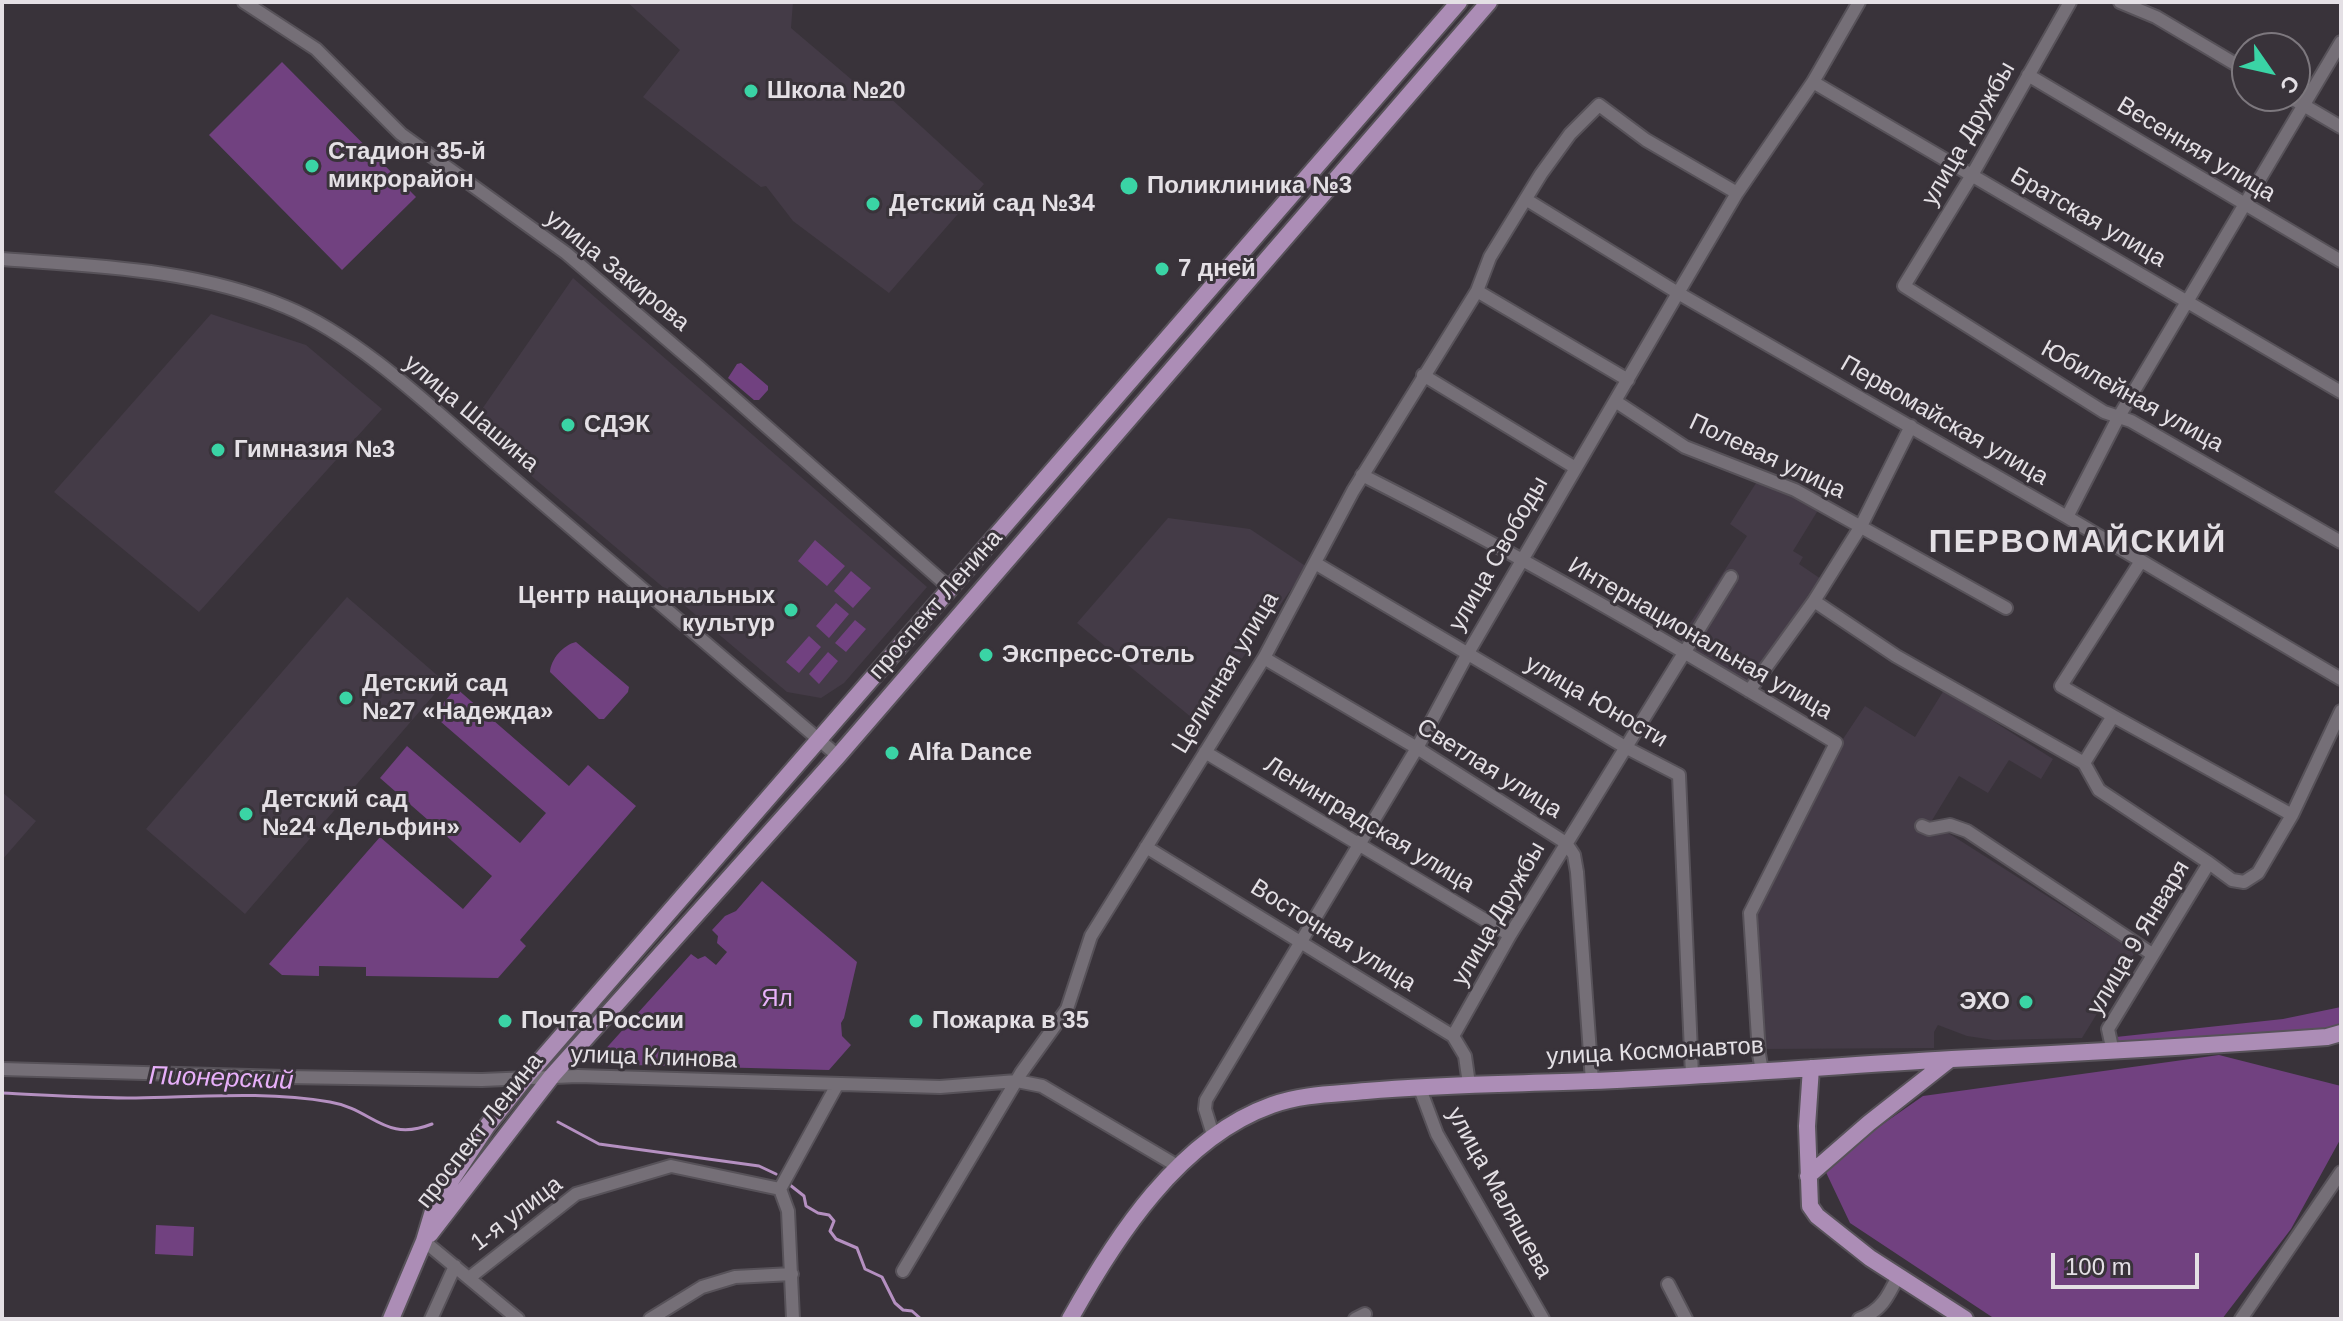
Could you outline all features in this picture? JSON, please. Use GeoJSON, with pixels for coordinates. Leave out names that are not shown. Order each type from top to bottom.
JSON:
{"type":"FeatureCollection","features":[{"type":"Feature","properties":{"kind":"main road","name":"проспект Ленина"},"geometry":{"type":"LineString","coordinates":[[391,1319],[424,1241],[433,1211],[467,1154],[526,1077],[1459,2]]}},
{"type":"Feature","properties":{"kind":"main road","name":"проспект Ленина"},"geometry":{"type":"LineString","coordinates":[[424,1241],[552,1076],[838,756],[1489,2]]}},
{"type":"Feature","properties":{"kind":"main road"},"geometry":{"type":"LineString","coordinates":[[1099,418],[1116,433]]}},
{"type":"Feature","properties":{"kind":"main road","name":"улица Космонавтов"},"geometry":{"type":"LineString","coordinates":[[1074,1318],[1133,1217],[1179,1167],[1214,1138],[1272,1105],[1310,1096],[1419,1086],[1592,1081],[2113,1052],[2327,1037],[2341,1033]]}},
{"type":"Feature","properties":{"kind":"main road"},"geometry":{"type":"LineString","coordinates":[[1808,1176],[1949,1059]]}},
{"type":"Feature","properties":{"kind":"main road"},"geometry":{"type":"LineString","coordinates":[[1811,1068],[1807,1126],[1810,1206],[1817,1216],[1898,1276],[1965,1319]]}},
{"type":"Feature","properties":{"kind":"street","name":"улица Закирова"},"geometry":{"type":"LineString","coordinates":[[244,2],[316,49],[401,134],[566,253],[951,589]]}},
{"type":"Feature","properties":{"kind":"street","name":"улица Свободы"},"geometry":{"type":"LineString","coordinates":[[1214,1138],[1205,1109],[1206,1100],[1417,748],[1574,467],[1737,193],[1813,82],[1859,2]]}},
{"type":"Feature","properties":{"kind":"street","name":"улица Дружбы"},"geometry":{"type":"LineString","coordinates":[[1904,286],[1972,175],[2070,2]]}},
{"type":"Feature","properties":{"kind":"street"},"geometry":{"type":"LineString","coordinates":[[2120,2],[2156,17],[2231,62]]}},
{"type":"Feature","properties":{"kind":"street"},"geometry":{"type":"LineString","coordinates":[[2311,93],[2341,42]]}},
{"type":"Feature","properties":{"kind":"street","name":"Весенняя улица"},"geometry":{"type":"LineString","coordinates":[[2028,75],[2341,261]]}},
{"type":"Feature","properties":{"kind":"street","name":"Братская улица"},"geometry":{"type":"LineString","coordinates":[[1813,82],[2341,392]]}},
{"type":"Feature","properties":{"kind":"street","name":"Целинная улица"},"geometry":{"type":"LineString","coordinates":[[903,1271],[1017,1081],[1067,1009],[1091,936],[1264,658],[1362,475],[1477,291],[1490,257],[1541,174],[1570,134],[1599,105],[1646,140],[1737,193]]}},
{"type":"Feature","properties":{"kind":"street"},"geometry":{"type":"LineString","coordinates":[[2311,109],[2341,127]]}},
{"type":"Feature","properties":{"kind":"street"},"geometry":{"type":"LineString","coordinates":[[2067,517],[2118,418],[2300,112]]}},
{"type":"Feature","properties":{"kind":"street","name":"Первомайская улица"},"geometry":{"type":"LineString","coordinates":[[1527,200],[1799,365],[1911,426],[2341,679]]}},
{"type":"Feature","properties":{"kind":"street","name":"улица Шашина"},"geometry":{"type":"LineString","coordinates":[[2,259],[185,277],[255,295],[329,329],[368,356],[451,425],[838,756]]}},
{"type":"Feature","properties":{"kind":"street","name":"Юбилейная улица"},"geometry":{"type":"LineString","coordinates":[[1904,286],[2104,412],[2131,421],[2341,542]]}},
{"type":"Feature","properties":{"kind":"street"},"geometry":{"type":"LineString","coordinates":[[1477,291],[1628,380]]}},
{"type":"Feature","properties":{"kind":"street"},"geometry":{"type":"LineString","coordinates":[[1423,375],[1574,467]]}},
{"type":"Feature","properties":{"kind":"street","name":"Полевая улица"},"geometry":{"type":"LineString","coordinates":[[1615,401],[1685,447],[1795,490],[2006,608]]}},
{"type":"Feature","properties":{"kind":"street"},"geometry":{"type":"LineString","coordinates":[[1749,691],[1814,601],[1861,526],[1911,426]]}},
{"type":"Feature","properties":{"kind":"street","name":"Интернациональная улица"},"geometry":{"type":"LineString","coordinates":[[1362,475],[1684,651],[1836,743],[1750,913],[1762,1071]]}},
{"type":"Feature","properties":{"kind":"street"},"geometry":{"type":"LineString","coordinates":[[2141,561],[2061,686],[2292,815]]}},
{"type":"Feature","properties":{"kind":"street","name":"улица Юности"},"geometry":{"type":"LineString","coordinates":[[1315,563],[1625,747],[1679,775],[1692,1075]]}},
{"type":"Feature","properties":{"kind":"street","name":"улица Дружбы"},"geometry":{"type":"LineString","coordinates":[[1453,1036],[1510,935],[1731,577]]}},
{"type":"Feature","properties":{"kind":"street","name":"улица 9 Января"},"geometry":{"type":"LineString","coordinates":[[1814,601],[1896,656],[2084,763],[2099,790],[2209,863],[2108,1029],[2113,1052]]}},
{"type":"Feature","properties":{"kind":"street","name":"Светлая улица"},"geometry":{"type":"LineString","coordinates":[[1264,658],[1417,748],[1566,843],[1574,855],[1577,872],[1592,1081]]}},
{"type":"Feature","properties":{"kind":"street"},"geometry":{"type":"LineString","coordinates":[[2209,863],[2232,880],[2244,882],[2258,873],[2292,815],[2341,711]]}},
{"type":"Feature","properties":{"kind":"street"},"geometry":{"type":"LineString","coordinates":[[2084,763],[2113,716]]}},
{"type":"Feature","properties":{"kind":"street","name":"Ленинградская улица"},"geometry":{"type":"LineString","coordinates":[[1205,752],[1510,935]]}},
{"type":"Feature","properties":{"kind":"street"},"geometry":{"type":"LineString","coordinates":[[1922,826],[1929,829],[1950,825],[1967,831],[2152,954]]}},
{"type":"Feature","properties":{"kind":"street","name":"Восточная улица"},"geometry":{"type":"LineString","coordinates":[[1146,847],[1453,1036]]}},
{"type":"Feature","properties":{"kind":"street"},"geometry":{"type":"LineString","coordinates":[[1453,1036],[1465,1056],[1469,1084]]}},
{"type":"Feature","properties":{"kind":"street","name":"улица Клинова"},"geometry":{"type":"LineString","coordinates":[[2,1069],[482,1080],[552,1076],[940,1087],[1017,1081]]}},
{"type":"Feature","properties":{"kind":"street"},"geometry":{"type":"LineString","coordinates":[[1017,1081],[1042,1086],[1179,1167]]}},
{"type":"Feature","properties":{"kind":"street"},"geometry":{"type":"LineString","coordinates":[[793,1319],[788,1211],[780,1189],[837,1085]]}},
{"type":"Feature","properties":{"kind":"street","name":"улица Маляшева"},"geometry":{"type":"LineString","coordinates":[[1419,1086],[1437,1134],[1543,1319]]}},
{"type":"Feature","properties":{"kind":"street","name":"1-я улица"},"geometry":{"type":"LineString","coordinates":[[469,1278],[576,1194],[671,1166],[780,1189]]}},
{"type":"Feature","properties":{"kind":"street"},"geometry":{"type":"LineString","coordinates":[[2241,1319],[2341,1172]]}},
{"type":"Feature","properties":{"kind":"street"},"geometry":{"type":"LineString","coordinates":[[424,1241],[518,1319]]}},
{"type":"Feature","properties":{"kind":"street","name":"1-я улица"},"geometry":{"type":"LineString","coordinates":[[431,1319],[455,1266]]}},
{"type":"Feature","properties":{"kind":"street"},"geometry":{"type":"LineString","coordinates":[[650,1319],[702,1287],[735,1277],[792,1274]]}},
{"type":"Feature","properties":{"kind":"street"},"geometry":{"type":"LineString","coordinates":[[1859,1319],[1874,1314],[1898,1276]]}},
{"type":"Feature","properties":{"kind":"street"},"geometry":{"type":"LineString","coordinates":[[1668,1284],[1686,1319]]}},
{"type":"Feature","properties":{"kind":"shaded area"},"geometry":{"type":"Polygon","coordinates":[[[627,2],[793,2],[791,28],[858,85],[887,95],[984,184],[889,293],[793,221],[766,186],[761,187],[643,97],[680,50],[627,2]]]}},
{"type":"Feature","properties":{"kind":"shaded area"},"geometry":{"type":"Polygon","coordinates":[[[573,278],[927,587],[844,683],[821,698],[787,692],[471,425],[573,278]]]}},
{"type":"Feature","properties":{"kind":"shaded area","name":"Гимназия №3"},"geometry":{"type":"Polygon","coordinates":[[[211,314],[306,345],[382,409],[199,612],[54,492],[211,314]]]}},
{"type":"Feature","properties":{"kind":"shaded area"},"geometry":{"type":"Polygon","coordinates":[[[1758,480],[1820,507],[1793,551],[1803,557],[1799,564],[1821,579],[1749,684],[1677,643],[1747,536],[1730,524],[1758,480]]]}},
{"type":"Feature","properties":{"kind":"shaded area"},"geometry":{"type":"Polygon","coordinates":[[[1168,518],[1250,529],[1307,567],[1197,722],[1077,623],[1168,518]]]}},
{"type":"Feature","properties":{"kind":"shaded area"},"geometry":{"type":"Polygon","coordinates":[[[347,597],[445,682],[245,914],[146,829],[347,597]]]}},
{"type":"Feature","properties":{"kind":"shaded area"},"geometry":{"type":"Polygon","coordinates":[[[1944,690],[2053,759],[2041,779],[2009,760],[1988,793],[1959,776],[1931,822],[2135,952],[2082,1038],[1994,1040],[1967,1036],[1938,1025],[1934,1032],[1934,1048],[1761,1049],[1753,914],[1841,742],[1865,706],[1915,737],[1944,690]]]}},
{"type":"Feature","properties":{"kind":"shaded area"},"geometry":{"type":"Polygon","coordinates":[[[2,792],[36,821],[2,860],[2,792]]]}},
{"type":"Feature","properties":{"kind":"green space","name":"Стадион 35-й микрорайон"},"geometry":{"type":"Polygon","coordinates":[[[282,62],[416,197],[342,270],[209,135],[282,62]]]}},
{"type":"Feature","properties":{"kind":"green space"},"geometry":{"type":"Polygon","coordinates":[[[741,363],[768,386],[759,400],[754,400],[728,378],[741,363]]]}},
{"type":"Feature","properties":{"kind":"green space"},"geometry":{"type":"Polygon","coordinates":[[[815,540],[845,566],[827,586],[798,561],[815,540]]]}},
{"type":"Feature","properties":{"kind":"green space"},"geometry":{"type":"Polygon","coordinates":[[[851,571],[871,588],[853,608],[834,591],[851,571]]]}},
{"type":"Feature","properties":{"kind":"green space"},"geometry":{"type":"Polygon","coordinates":[[[836,603],[849,614],[829,638],[816,626],[836,603]]]}},
{"type":"Feature","properties":{"kind":"green space"},"geometry":{"type":"Polygon","coordinates":[[[855,620],[866,629],[846,652],[835,643],[855,620]]]}},
{"type":"Feature","properties":{"kind":"green space"},"geometry":{"type":"Polygon","coordinates":[[[809,636],[821,647],[799,673],[786,662],[809,636]]]}},
{"type":"Feature","properties":{"kind":"green space"},"geometry":{"type":"Polygon","coordinates":[[[576,642],[629,687],[604,719],[599,719],[550,672],[558,653],[576,642]]]}},
{"type":"Feature","properties":{"kind":"green space"},"geometry":{"type":"Polygon","coordinates":[[[828,652],[838,661],[819,684],[809,674],[828,652]]]}},
{"type":"Feature","properties":{"kind":"green space"},"geometry":{"type":"Polygon","coordinates":[[[456,688],[569,786],[588,765],[636,806],[520,940],[526,946],[498,978],[366,976],[366,967],[319,966],[319,976],[282,975],[269,964],[380,837],[463,909],[492,876],[380,778],[407,746],[520,843],[546,813],[433,715],[456,688]]]}},
{"type":"Feature","properties":{"kind":"green space","name":"Ял"},"geometry":{"type":"Polygon","coordinates":[[[762,881],[857,962],[841,1023],[842,1036],[851,1045],[829,1070],[592,1064],[691,954],[698,959],[705,956],[716,965],[727,952],[717,943],[718,936],[712,930],[725,916],[736,911],[762,881]]]}},
{"type":"Feature","properties":{"kind":"green space"},"geometry":{"type":"Polygon","coordinates":[[[2341,1007],[2341,1027],[2309,1033],[2112,1043],[2116,1037],[2283,1019],[2341,1007]]]}},
{"type":"Feature","properties":{"kind":"green space"},"geometry":{"type":"Polygon","coordinates":[[[2219,1055],[2341,1086],[2341,1138],[2291,1229],[2222,1319],[1995,1319],[1850,1223],[1823,1166],[1923,1096],[2219,1055]]]}},
{"type":"Feature","properties":{"kind":"green space"},"geometry":{"type":"Polygon","coordinates":[[[156,1225],[194,1227],[193,1256],[155,1254],[156,1225]]]}},
{"type":"Feature","properties":{"kind":"waterway","name":"Пионерский"},"geometry":{"type":"LineString","coordinates":[[2,1093],[119,1098],[282,1097],[345,1106],[379,1123],[402,1130],[432,1124]]}},
{"type":"Feature","properties":{"kind":"waterway","name":"Пионерский"},"geometry":{"type":"LineString","coordinates":[[558,1122],[599,1144],[759,1166],[776,1174]]}},
{"type":"Feature","properties":{"kind":"waterway","name":"Пионерский"},"geometry":{"type":"LineString","coordinates":[[790,1185],[804,1196],[806,1206],[829,1215],[834,1221],[830,1231],[836,1239],[857,1248],[865,1269],[882,1277],[895,1303],[921,1319]]}},
{"type":"Feature","properties":{"kind":"place","name":"Школа №20"},"geometry":{"type":"Point","coordinates":[751,91]}},
{"type":"Feature","properties":{"kind":"place","name":"Стадион 35-й микрорайон"},"geometry":{"type":"Point","coordinates":[312,166]}},
{"type":"Feature","properties":{"kind":"place","name":"Поликлиника №3"},"geometry":{"type":"Point","coordinates":[1129,186]}},
{"type":"Feature","properties":{"kind":"place","name":"Детский сад №34"},"geometry":{"type":"Point","coordinates":[873,204]}},
{"type":"Feature","properties":{"kind":"place","name":"7 дней"},"geometry":{"type":"Point","coordinates":[1162,269]}},
{"type":"Feature","properties":{"kind":"place","name":"СДЭК"},"geometry":{"type":"Point","coordinates":[568,425]}},
{"type":"Feature","properties":{"kind":"place","name":"Гимназия №3"},"geometry":{"type":"Point","coordinates":[218,450]}},
{"type":"Feature","properties":{"kind":"place","name":"Центр национальных культур"},"geometry":{"type":"Point","coordinates":[791,610]}},
{"type":"Feature","properties":{"kind":"place","name":"Экспресс-Отель"},"geometry":{"type":"Point","coordinates":[986,655]}},
{"type":"Feature","properties":{"kind":"place","name":"Детский сад №27 «Надежда»"},"geometry":{"type":"Point","coordinates":[346,698]}},
{"type":"Feature","properties":{"kind":"place","name":"Alfa Dance"},"geometry":{"type":"Point","coordinates":[892,753]}},
{"type":"Feature","properties":{"kind":"place","name":"Детский сад №24 «Дельфин»"},"geometry":{"type":"Point","coordinates":[246,814]}},
{"type":"Feature","properties":{"kind":"place","name":"ЭХО"},"geometry":{"type":"Point","coordinates":[2026,1002]}},
{"type":"Feature","properties":{"kind":"place","name":"Почта России"},"geometry":{"type":"Point","coordinates":[505,1021]}},
{"type":"Feature","properties":{"kind":"place","name":"Пожарка в 35"},"geometry":{"type":"Point","coordinates":[916,1021]}},
{"type":"Feature","properties":{"kind":"district","name":"ПЕРВОМАЙСКИЙ"},"geometry":{"type":"Point","coordinates":[2078,543]}}]}
